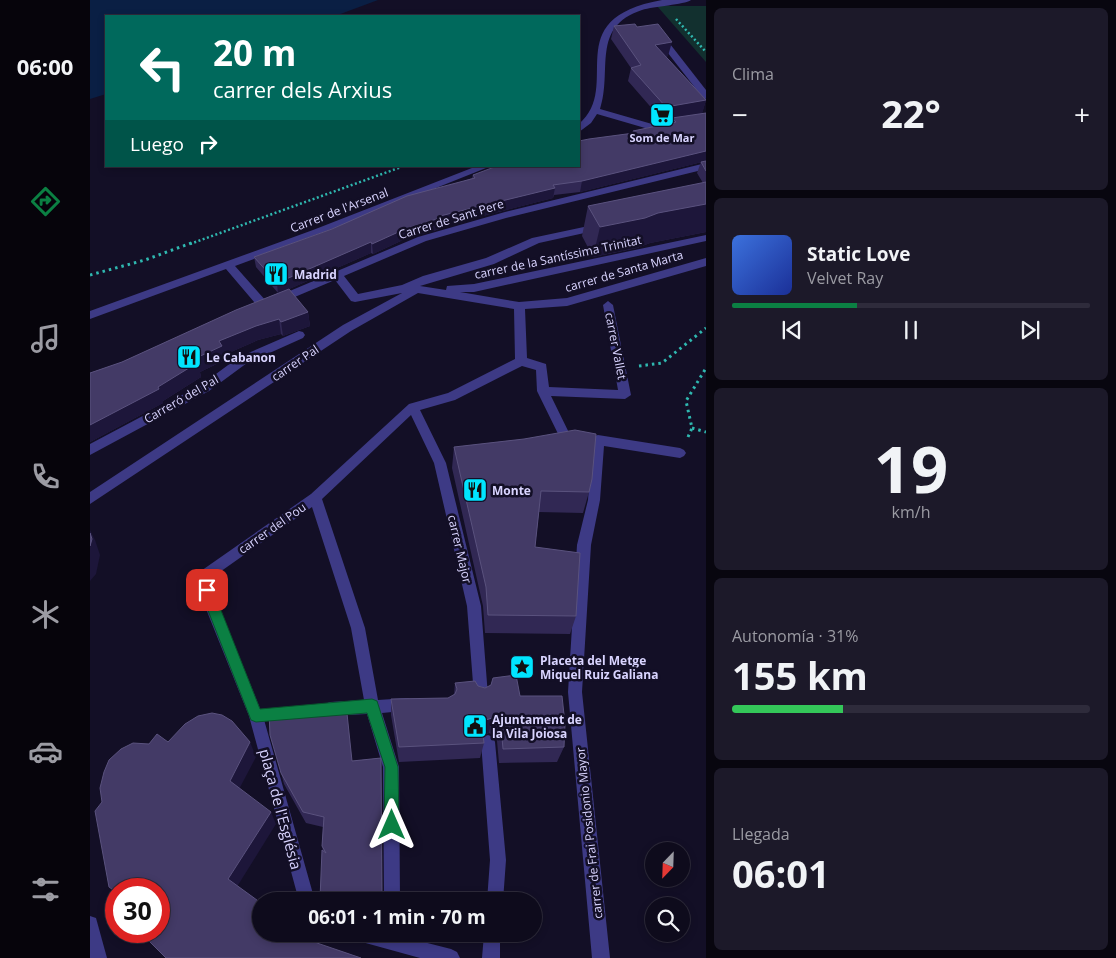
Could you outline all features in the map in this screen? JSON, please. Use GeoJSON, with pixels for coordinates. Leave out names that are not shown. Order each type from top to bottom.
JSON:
{"type":"FeatureCollection","features":[{"type":"Feature","properties":{"kind":"street"},"geometry":{"type":"LineString","coordinates":[[580,127],[589,121],[596,111],[600,55],[605,35],[611,26],[628,12],[647,4],[687,0]]}},
{"type":"Feature","properties":{"kind":"street"},"geometry":{"type":"LineString","coordinates":[[659,35],[706,96]]}},
{"type":"Feature","properties":{"kind":"street"},"geometry":{"type":"LineString","coordinates":[[596,111],[652,127],[680,122]]}},
{"type":"Feature","properties":{"kind":"street","name":"Carrer de Sant Pere"},"geometry":{"type":"LineString","coordinates":[[227,264],[264,306],[422,239],[505,215],[706,166]]}},
{"type":"Feature","properties":{"kind":"street","name":"Carrer de l'Arsenal"},"geometry":{"type":"LineString","coordinates":[[90,315],[317,232],[483,167]]}},
{"type":"Feature","properties":{"kind":"street"},"geometry":{"type":"LineString","coordinates":[[400,289],[427,279],[490,261],[536,240],[611,224]]}},
{"type":"Feature","properties":{"kind":"street","name":"carrer de la Santíssima Trinitat"},"geometry":{"type":"LineString","coordinates":[[336,274],[355,298],[400,289],[474,288],[706,238]]}},
{"type":"Feature","properties":{"kind":"street","name":"carrer de Santa Marta"},"geometry":{"type":"LineString","coordinates":[[519,306],[567,302],[706,262]]}},
{"type":"Feature","properties":{"kind":"street"},"geometry":{"type":"LineString","coordinates":[[417,289],[519,306],[521,361]]}},
{"type":"Feature","properties":{"kind":"street","name":"carrer Pal"},"geometry":{"type":"LineString","coordinates":[[90,499],[347,328],[417,289]]}},
{"type":"Feature","properties":{"kind":"street","name":"carrer Vallet"},"geometry":{"type":"LineString","coordinates":[[544,391],[625,394],[608,305]]}},
{"type":"Feature","properties":{"kind":"street","name":"Carreró del Pal"},"geometry":{"type":"LineString","coordinates":[[90,450],[205,388],[243,360],[299,335]]}},
{"type":"Feature","properties":{"kind":"street"},"geometry":{"type":"LineString","coordinates":[[392,892],[392,767],[372,706],[358,628],[315,498],[385,431],[413,408],[451,397],[521,361],[542,367],[544,391],[569,445]]}},
{"type":"Feature","properties":{"kind":"street","name":"carrer Major"},"geometry":{"type":"LineString","coordinates":[[413,408],[444,463],[474,606],[482,696]]}},
{"type":"Feature","properties":{"kind":"street"},"geometry":{"type":"LineString","coordinates":[[553,448],[598,440],[680,453]]}},
{"type":"Feature","properties":{"kind":"street","name":"carrer de Frai Posidonio Mayor"},"geometry":{"type":"LineString","coordinates":[[598,440],[594,500],[584,545],[574,692],[601,958]]}},
{"type":"Feature","properties":{"kind":"street","name":"carrer del Pou"},"geometry":{"type":"LineString","coordinates":[[256,716],[211,604],[203,577],[315,498]]}},
{"type":"Feature","properties":{"kind":"street"},"geometry":{"type":"LineString","coordinates":[[314,711],[372,706],[418,705]]}},
{"type":"Feature","properties":{"kind":"street"},"geometry":{"type":"LineString","coordinates":[[256,716],[275,714]]}},
{"type":"Feature","properties":{"kind":"street","name":"plaça de l'Església"},"geometry":{"type":"LineString","coordinates":[[256,716],[304,892]]}},
{"type":"Feature","properties":{"kind":"street"},"geometry":{"type":"LineString","coordinates":[[488,742],[498,860],[496,892]]}},
{"type":"Feature","properties":{"kind":"street"},"geometry":{"type":"LineString","coordinates":[[90,924],[98,958]]}},
{"type":"Feature","properties":{"kind":"street"},"geometry":{"type":"LineString","coordinates":[[404,942],[451,958]]}},
{"type":"Feature","properties":{"kind":"street"},"geometry":{"type":"LineString","coordinates":[[491,958],[492,942]]}},
{"type":"Feature","properties":{"kind":"path"},"geometry":{"type":"LineString","coordinates":[[660,2],[706,52]]}},
{"type":"Feature","properties":{"kind":"path"},"geometry":{"type":"LineString","coordinates":[[90,275],[145,260],[401,167]]}},
{"type":"Feature","properties":{"kind":"path"},"geometry":{"type":"LineString","coordinates":[[620,369],[662,363],[706,328]]}},
{"type":"Feature","properties":{"kind":"path"},"geometry":{"type":"LineString","coordinates":[[706,368],[686,400],[692,428],[706,432]]}},
{"type":"Feature","properties":{"kind":"green space"},"geometry":{"type":"Polygon","coordinates":[[[657,6],[706,6],[706,62],[657,6]]]}},
{"type":"Feature","properties":{"kind":"water"},"geometry":{"type":"Polygon","coordinates":[[[90,0],[378,0],[338,15],[105,15],[105,94],[90,99],[90,0]]]}},
{"type":"Feature","properties":{"kind":"building"},"geometry":{"type":"Polygon","coordinates":[[[635,24],[637,27],[658,24],[672,42],[655,45],[706,100],[666,107],[631,68],[641,65],[614,26],[635,24]]]}},
{"type":"Feature","properties":{"kind":"building"},"geometry":{"type":"Polygon","coordinates":[[[706,113],[706,151],[582,181],[553,185],[555,188],[440,216],[440,218],[405,229],[372,244],[371,242],[277,283],[254,257],[332,229],[407,196],[475,178],[473,175],[494,167],[580,167],[580,141],[634,133],[633,131],[676,122],[672,118],[706,113]]]}},
{"type":"Feature","properties":{"kind":"building"},"geometry":{"type":"Polygon","coordinates":[[[706,161],[706,171],[701,162],[706,161]]]}},
{"type":"Feature","properties":{"kind":"building"},"geometry":{"type":"Polygon","coordinates":[[[706,182],[706,204],[658,213],[645,218],[600,227],[588,206],[706,182]]]}},
{"type":"Feature","properties":{"kind":"building"},"geometry":{"type":"Polygon","coordinates":[[[289,289],[308,312],[281,322],[279,319],[256,326],[219,341],[222,346],[194,359],[197,363],[158,387],[159,389],[90,425],[90,373],[122,362],[236,310],[289,289]]]}},
{"type":"Feature","properties":{"kind":"building"},"geometry":{"type":"Polygon","coordinates":[[[575,430],[596,434],[589,492],[541,491],[535,547],[580,553],[576,616],[488,615],[486,587],[454,447],[524,439],[575,430]]]}},
{"type":"Feature","properties":{"kind":"building","name":"Ajuntament de la Vila Joiosa"},"geometry":{"type":"Polygon","coordinates":[[[516,675],[520,696],[562,696],[565,724],[564,747],[503,749],[501,726],[499,721],[492,718],[486,720],[482,726],[484,743],[399,747],[391,699],[448,698],[455,694],[457,689],[455,683],[475,681],[478,686],[485,688],[491,685],[493,678],[516,675]]]}},
{"type":"Feature","properties":{"kind":"building"},"geometry":{"type":"Polygon","coordinates":[[[346,704],[352,761],[381,758],[382,892],[320,892],[322,850],[326,853],[322,846],[324,817],[303,812],[281,773],[270,735],[269,712],[346,704]]]}},
{"type":"Feature","properties":{"kind":"building"},"geometry":{"type":"Polygon","coordinates":[[[212,713],[222,715],[232,721],[250,742],[230,781],[271,812],[228,879],[252,896],[252,942],[316,942],[361,958],[166,958],[151,943],[170,943],[170,878],[107,878],[95,811],[102,802],[100,788],[109,760],[121,749],[133,743],[149,744],[157,734],[168,742],[185,724],[198,716],[212,713]]]}},
{"type":"Feature","properties":{"kind":"place","name":"Som de Mar"},"geometry":{"type":"Point","coordinates":[662,115]}},
{"type":"Feature","properties":{"kind":"place","name":"Madrid"},"geometry":{"type":"Point","coordinates":[276,274]}},
{"type":"Feature","properties":{"kind":"place","name":"Le Cabanon"},"geometry":{"type":"Point","coordinates":[189,357]}},
{"type":"Feature","properties":{"kind":"place","name":"Monte"},"geometry":{"type":"Point","coordinates":[475,490]}},
{"type":"Feature","properties":{"kind":"place","name":"Placeta del Metge Miquel Ruiz Galiana"},"geometry":{"type":"Point","coordinates":[522,667]}},
{"type":"Feature","properties":{"kind":"place","name":"Ajuntament de la Vila Joiosa"},"geometry":{"type":"Point","coordinates":[475,726]}},
{"type":"Feature","properties":{"kind":"route"},"geometry":{"type":"LineString","coordinates":[[207,590],[256,716],[372,706],[392,767],[392,825]]}}]}
